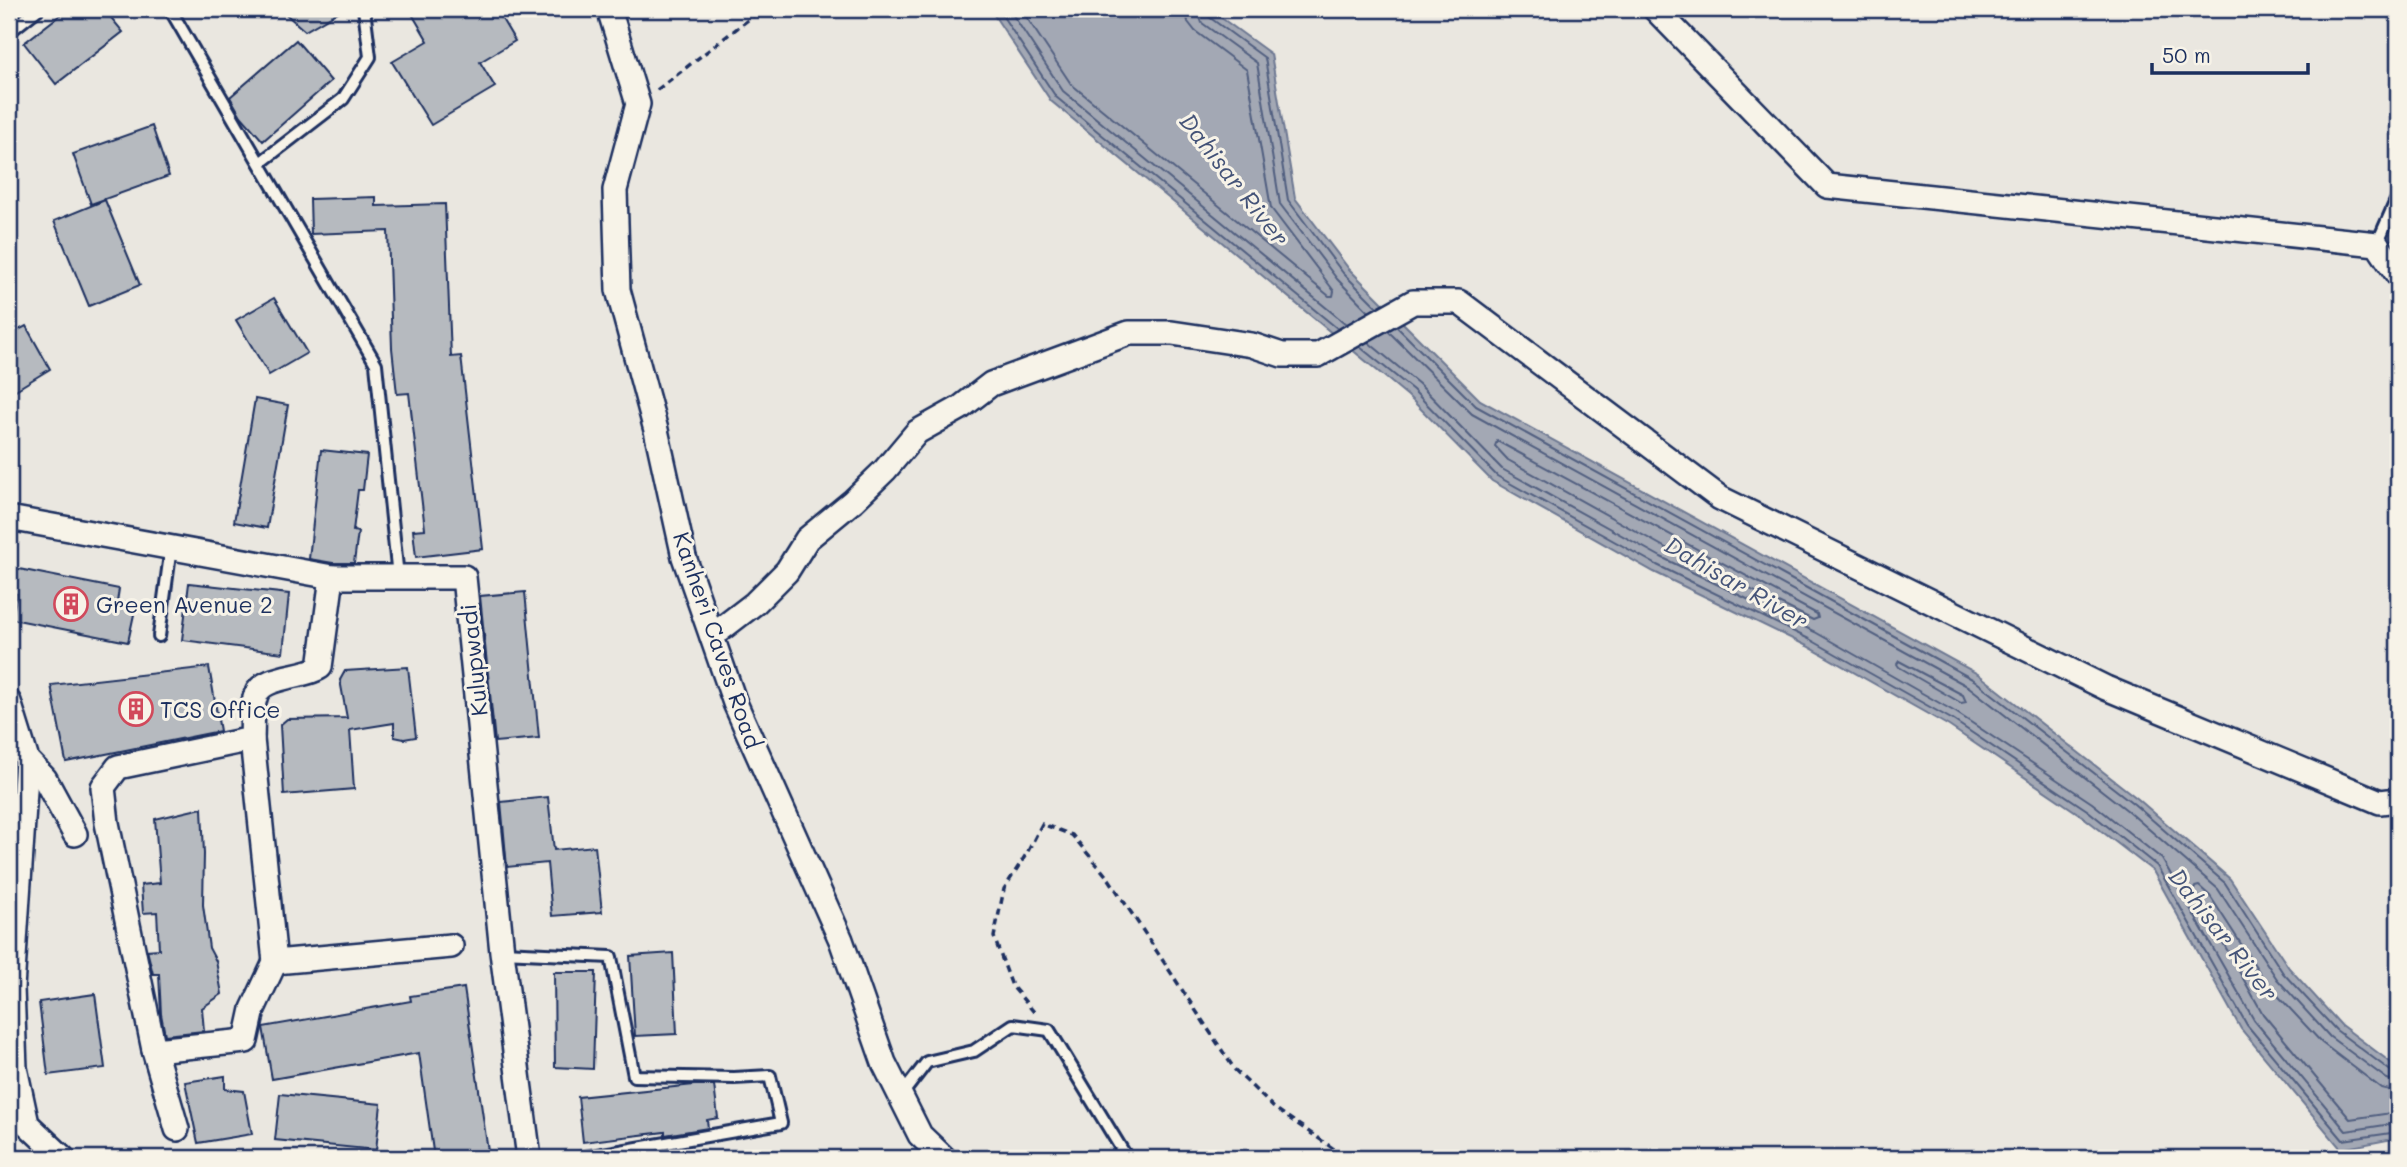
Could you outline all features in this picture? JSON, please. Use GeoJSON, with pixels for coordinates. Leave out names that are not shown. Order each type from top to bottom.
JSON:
{"type":"FeatureCollection","features":[{"type":"Feature","properties":{"kind":"street"},"geometry":{"type":"LineString","coordinates":[[609,9],[638,104]]}},
{"type":"Feature","properties":{"kind":"street"},"geometry":{"type":"LineString","coordinates":[[1655,9],[1827,186],[2377,244],[2398,275]]}},
{"type":"Feature","properties":{"kind":"street","name":"Kanheri Caves Road"},"geometry":{"type":"LineString","coordinates":[[638,104],[615,190],[618,290],[656,430],[684,557],[735,703],[841,940],[884,1063],[920,1135],[944,1158]]}},
{"type":"Feature","properties":{"kind":"street"},"geometry":{"type":"LineString","coordinates":[[712,636],[755,603],[787,571],[807,539],[885,470],[917,432],[960,408],[991,384],[1129,333],[1172,333],[1252,345],[1282,355],[1318,355],[1413,302],[1459,302],[1720,498],[2106,688],[2248,747],[2389,801]]}},
{"type":"Feature","properties":{"kind":"street","name":"Kulupwadi"},"geometry":{"type":"LineString","coordinates":[[9,518],[332,577],[464,577],[502,952],[529,1158]]}},
{"type":"Feature","properties":{"kind":"street"},"geometry":{"type":"LineString","coordinates":[[154,1051],[246,1041],[253,1009],[275,962],[252,740],[254,697],[260,687],[274,680],[312,672],[320,667],[332,577]]}},
{"type":"Feature","properties":{"kind":"street"},"geometry":{"type":"LineString","coordinates":[[9,702],[27,760],[12,988],[15,1068],[27,1124],[63,1158]]}},
{"type":"Feature","properties":{"kind":"street"},"geometry":{"type":"LineString","coordinates":[[177,1129],[154,1051],[107,823],[103,787],[118,767],[252,740]]}},
{"type":"Feature","properties":{"kind":"street"},"geometry":{"type":"LineString","coordinates":[[27,760],[45,779],[75,834]]}},
{"type":"Feature","properties":{"kind":"street"},"geometry":{"type":"LineString","coordinates":[[275,962],[451,946]]}},
{"type":"Feature","properties":{"kind":"lane"},"geometry":{"type":"LineString","coordinates":[[9,32],[38,9]]}},
{"type":"Feature","properties":{"kind":"lane"},"geometry":{"type":"LineString","coordinates":[[170,9],[376,364],[398,577]]}},
{"type":"Feature","properties":{"kind":"lane"},"geometry":{"type":"LineString","coordinates":[[260,163],[343,99],[370,57],[364,9]]}},
{"type":"Feature","properties":{"kind":"lane"},"geometry":{"type":"LineString","coordinates":[[2377,244],[2398,196]]}},
{"type":"Feature","properties":{"kind":"lane"},"geometry":{"type":"LineString","coordinates":[[159,636],[171,547]]}},
{"type":"Feature","properties":{"kind":"lane"},"geometry":{"type":"LineString","coordinates":[[502,952],[611,957],[634,1076],[770,1076],[781,1123],[580,1158]]}},
{"type":"Feature","properties":{"kind":"lane"},"geometry":{"type":"LineString","coordinates":[[901,1097],[927,1062],[974,1051],[1013,1025],[1049,1030],[1127,1158]]}},
{"type":"Feature","properties":{"kind":"path"},"geometry":{"type":"LineString","coordinates":[[638,104],[762,9]]}},
{"type":"Feature","properties":{"kind":"path"},"geometry":{"type":"LineString","coordinates":[[1049,1030],[1012,986],[994,937],[1004,889],[1042,824],[1072,835],[1109,879],[1235,1070],[1273,1107],[1347,1158]]}},
{"type":"Feature","properties":{"kind":"water","name":"Dahisar River"},"geometry":{"type":"Polygon","coordinates":[[[990,9],[1209,9],[1271,54],[1295,198],[1349,269],[1480,400],[1978,674],[2138,799],[2230,879],[2289,968],[2341,1025],[2398,1068],[2398,1138],[2341,1149],[2241,1029],[2153,871],[2082,816],[1949,726],[1807,646],[1654,572],[1492,481],[1408,396],[1051,101],[990,9]]]}},
{"type":"Feature","properties":{"kind":"building"},"geometry":{"type":"Polygon","coordinates":[[[68,9],[104,9],[123,32],[56,84],[24,43],[68,9]]]}},
{"type":"Feature","properties":{"kind":"building"},"geometry":{"type":"Polygon","coordinates":[[[280,9],[343,9],[305,31],[280,9]]]}},
{"type":"Feature","properties":{"kind":"building"},"geometry":{"type":"Polygon","coordinates":[[[409,9],[496,9],[515,41],[480,62],[495,87],[431,125],[392,62],[428,41],[409,9]]]}},
{"type":"Feature","properties":{"kind":"building"},"geometry":{"type":"Polygon","coordinates":[[[296,40],[331,81],[263,141],[241,116],[230,97],[296,40]]]}},
{"type":"Feature","properties":{"kind":"building"},"geometry":{"type":"Polygon","coordinates":[[[152,126],[169,176],[91,204],[73,154],[152,126]]]}},
{"type":"Feature","properties":{"kind":"building"},"geometry":{"type":"Polygon","coordinates":[[[376,197],[376,206],[445,204],[451,357],[461,356],[483,549],[416,557],[413,530],[425,529],[409,393],[397,394],[392,348],[388,231],[311,234],[310,199],[376,197]]]}},
{"type":"Feature","properties":{"kind":"building"},"geometry":{"type":"Polygon","coordinates":[[[105,200],[140,285],[89,306],[54,221],[105,200]]]}},
{"type":"Feature","properties":{"kind":"building"},"geometry":{"type":"Polygon","coordinates":[[[274,298],[307,353],[269,375],[236,320],[274,298]]]}},
{"type":"Feature","properties":{"kind":"building"},"geometry":{"type":"Polygon","coordinates":[[[26,326],[50,369],[9,394],[9,335],[26,326]]]}},
{"type":"Feature","properties":{"kind":"building"},"geometry":{"type":"Polygon","coordinates":[[[255,399],[288,405],[267,528],[234,522],[255,399]]]}},
{"type":"Feature","properties":{"kind":"building"},"geometry":{"type":"Polygon","coordinates":[[[321,450],[367,455],[363,490],[358,490],[353,531],[358,532],[354,563],[309,559],[321,450]]]}},
{"type":"Feature","properties":{"kind":"building","name":"Green Avenue 2"},"geometry":{"type":"Polygon","coordinates":[[[9,567],[119,589],[117,602],[136,605],[128,642],[12,619],[17,594],[9,592],[9,567]]]}},
{"type":"Feature","properties":{"kind":"building"},"geometry":{"type":"Polygon","coordinates":[[[189,583],[289,594],[283,653],[182,640],[189,583]]]}},
{"type":"Feature","properties":{"kind":"building"},"geometry":{"type":"Polygon","coordinates":[[[525,592],[539,738],[495,742],[480,596],[525,592]]]}},
{"type":"Feature","properties":{"kind":"building","name":"TCS Office"},"geometry":{"type":"Polygon","coordinates":[[[209,667],[220,731],[66,762],[51,685],[209,667]]]}},
{"type":"Feature","properties":{"kind":"building"},"geometry":{"type":"Polygon","coordinates":[[[408,667],[416,737],[394,737],[394,723],[350,730],[354,789],[284,795],[280,725],[287,719],[347,718],[340,680],[345,671],[408,667]]]}},
{"type":"Feature","properties":{"kind":"building"},"geometry":{"type":"Polygon","coordinates":[[[548,797],[554,850],[595,846],[602,912],[552,916],[547,863],[507,867],[501,802],[548,797]]]}},
{"type":"Feature","properties":{"kind":"building"},"geometry":{"type":"Polygon","coordinates":[[[202,808],[203,905],[209,948],[216,961],[222,994],[202,1008],[204,1031],[165,1035],[159,974],[153,974],[147,950],[159,949],[157,912],[143,913],[141,885],[160,883],[155,819],[202,808]]]}},
{"type":"Feature","properties":{"kind":"building"},"geometry":{"type":"Polygon","coordinates":[[[673,953],[677,1034],[635,1036],[630,956],[673,953]]]}},
{"type":"Feature","properties":{"kind":"building"},"geometry":{"type":"Polygon","coordinates":[[[554,972],[596,972],[593,1069],[555,1067],[554,972]]]}},
{"type":"Feature","properties":{"kind":"building"},"geometry":{"type":"Polygon","coordinates":[[[464,988],[489,1158],[434,1158],[419,1053],[272,1079],[263,1027],[411,1001],[410,996],[464,988]]]}},
{"type":"Feature","properties":{"kind":"building"},"geometry":{"type":"Polygon","coordinates":[[[95,994],[105,1068],[48,1075],[39,1002],[95,994]]]}},
{"type":"Feature","properties":{"kind":"building"},"geometry":{"type":"Polygon","coordinates":[[[225,1076],[225,1089],[244,1091],[252,1134],[198,1143],[185,1082],[225,1076]]]}},
{"type":"Feature","properties":{"kind":"building"},"geometry":{"type":"Polygon","coordinates":[[[714,1085],[718,1118],[707,1120],[708,1128],[665,1135],[665,1132],[583,1142],[578,1097],[714,1085]]]}},
{"type":"Feature","properties":{"kind":"building"},"geometry":{"type":"Polygon","coordinates":[[[280,1094],[381,1104],[376,1150],[275,1140],[280,1094]]]}},
{"type":"Feature","properties":{"kind":"place","name":"Green Avenue 2"},"geometry":{"type":"Point","coordinates":[71,604]}},
{"type":"Feature","properties":{"kind":"place","name":"TCS Office"},"geometry":{"type":"Point","coordinates":[136,709]}}]}
